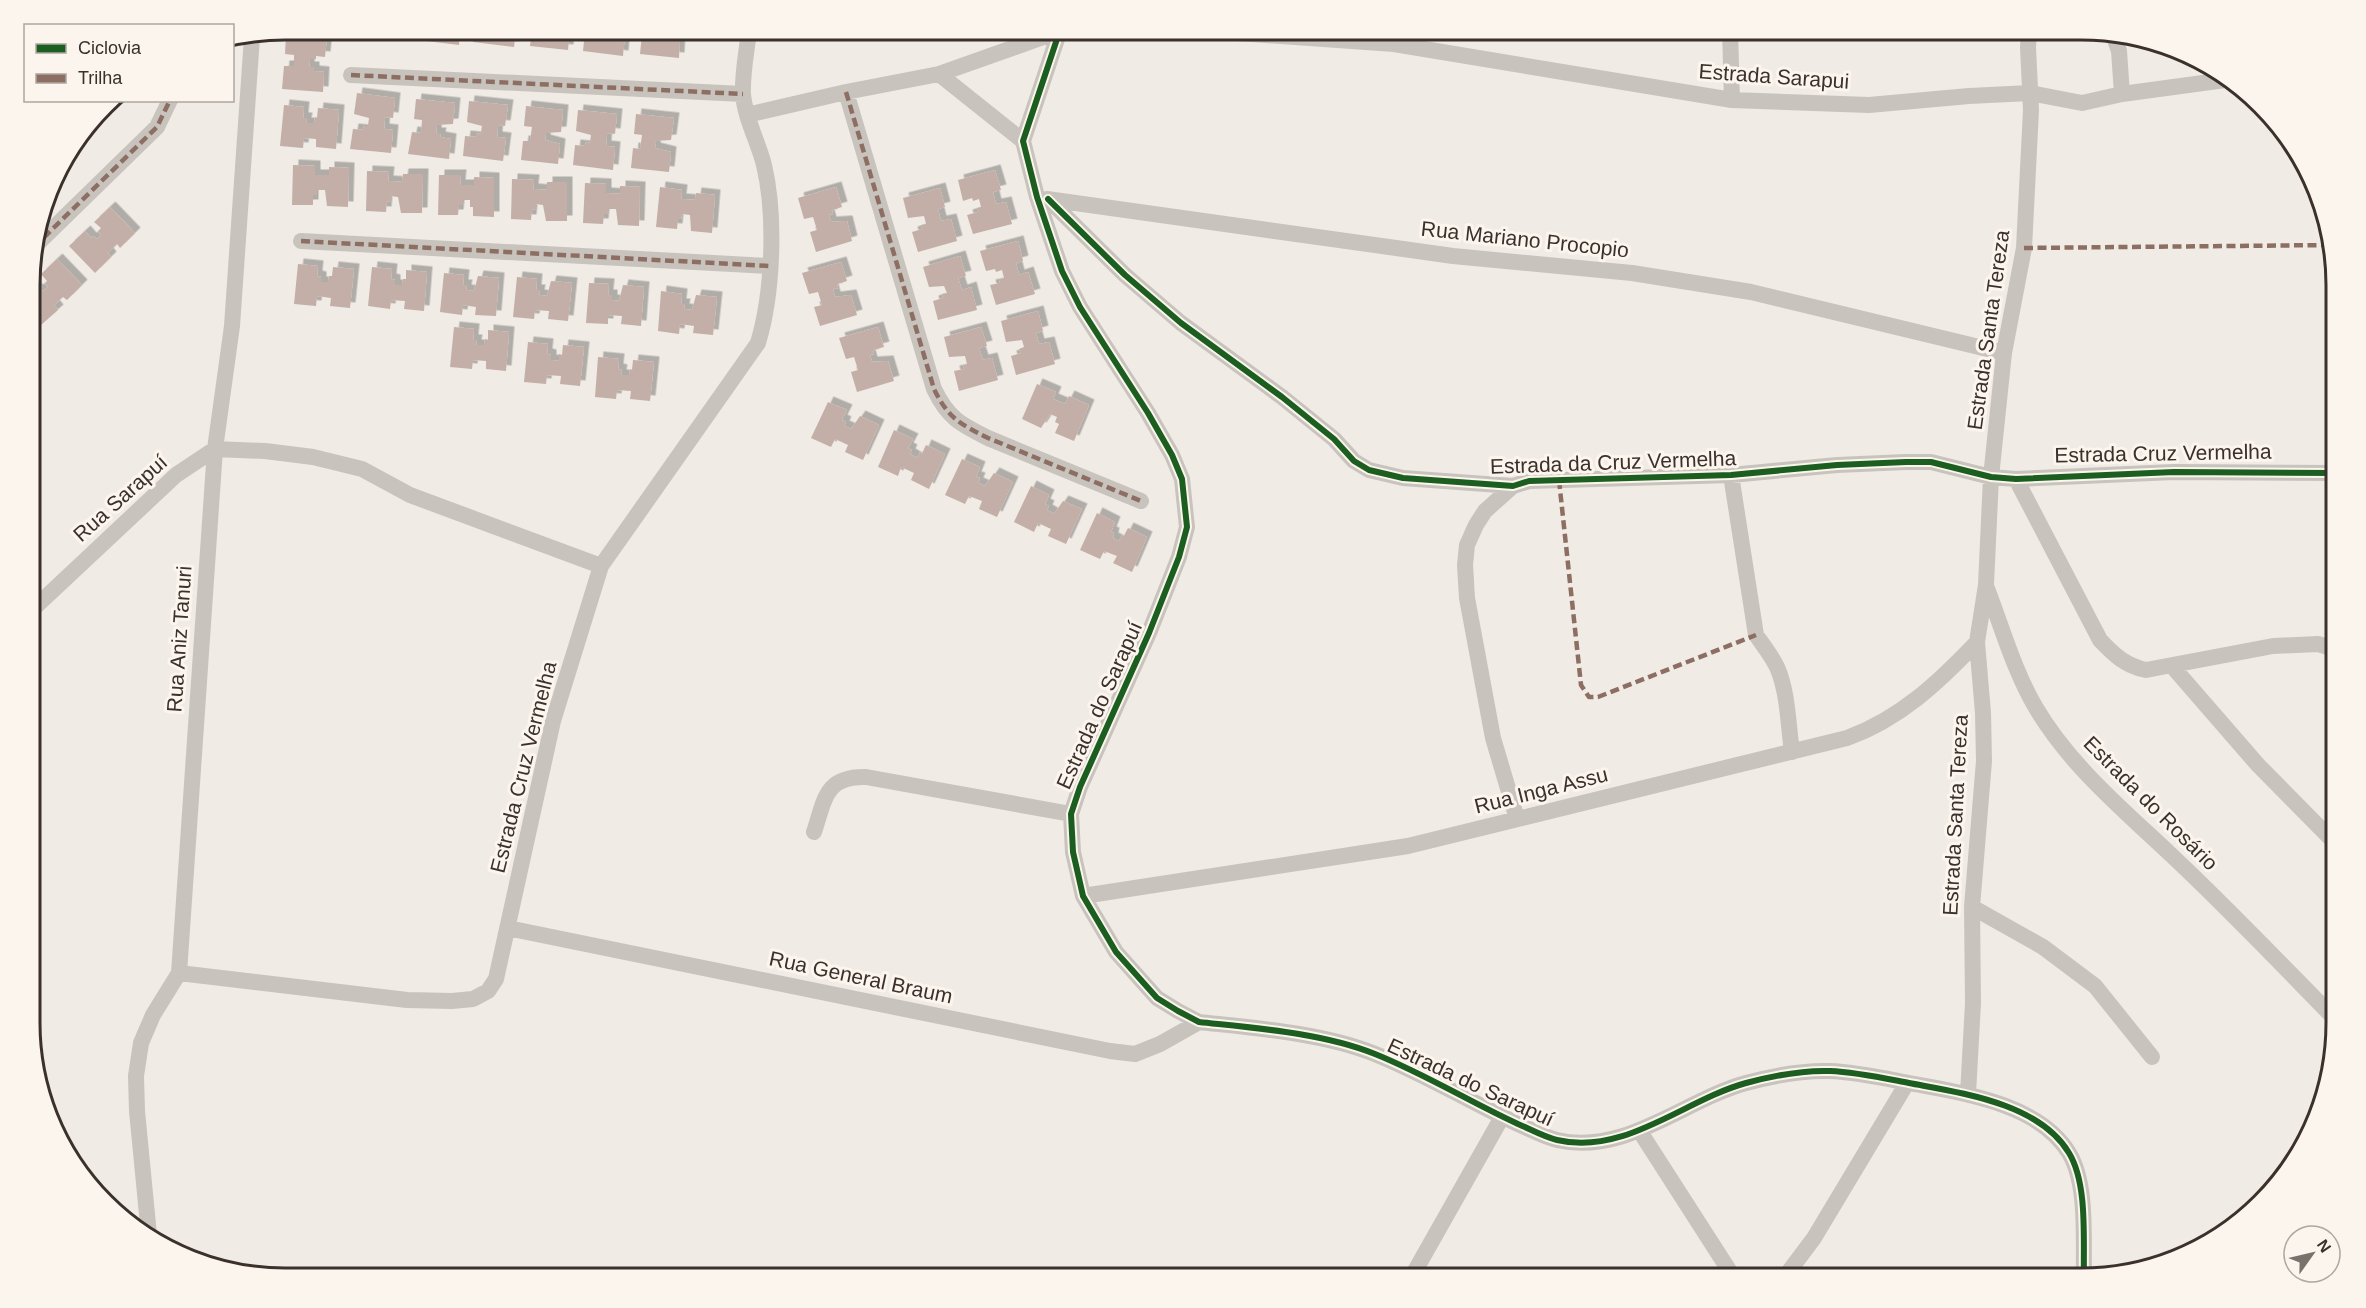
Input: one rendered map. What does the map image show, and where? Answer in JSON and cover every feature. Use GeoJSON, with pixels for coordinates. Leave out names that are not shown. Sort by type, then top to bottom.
{"type":"FeatureCollection","features":[{"type":"Feature","properties":{"kind":"street","name":"Estrada Cruz Vermelha"},"geometry":{"type":"LineString","coordinates":[[179,973],[407,1000],[453,1001],[473,999],[488,991],[496,979],[553,721],[602,566],[758,343],[765,319],[770,266],[770,192],[758,142],[747,116],[743,94],[748,40]]}},
{"type":"Feature","properties":{"kind":"street"},"geometry":{"type":"LineString","coordinates":[[747,116],[846,92],[939,74],[1035,40]]}},
{"type":"Feature","properties":{"kind":"street"},"geometry":{"type":"LineString","coordinates":[[939,74],[1023,141],[1057,40]]}},
{"type":"Feature","properties":{"kind":"street","name":"Estrada Sarapui"},"geometry":{"type":"LineString","coordinates":[[1364,40],[1732,100],[1869,105],[2030,93],[2082,103],[2122,94]]}},
{"type":"Feature","properties":{"kind":"street"},"geometry":{"type":"LineString","coordinates":[[1730,40],[1732,100]]}},
{"type":"Feature","properties":{"kind":"street","name":"Estrada Santa Tereza"},"geometry":{"type":"LineString","coordinates":[[1968,1094],[1973,1003],[1972,907],[1984,761],[1983,712],[1977,642],[1986,585],[1991,477],[2004,352],[2024,248],[2031,110],[2028,40]]}},
{"type":"Feature","properties":{"kind":"street","name":"Rua Aniz Tanuri"},"geometry":{"type":"LineString","coordinates":[[148,1225],[137,1111],[136,1076],[141,1043],[153,1015],[179,973],[215,449],[232,326],[252,43]]}},
{"type":"Feature","properties":{"kind":"street"},"geometry":{"type":"LineString","coordinates":[[2116,44],[2122,94],[2216,82]]}},
{"type":"Feature","properties":{"kind":"street"},"geometry":{"type":"LineString","coordinates":[[351,75],[743,94]]}},
{"type":"Feature","properties":{"kind":"street"},"geometry":{"type":"LineString","coordinates":[[846,92],[934,389],[942,406],[963,426],[988,438],[1141,501]]}},
{"type":"Feature","properties":{"kind":"street"},"geometry":{"type":"LineString","coordinates":[[46,236],[157,127],[169,102]]}},
{"type":"Feature","properties":{"kind":"street","name":"Estrada do Sarapuí"},"geometry":{"type":"LineString","coordinates":[[1023,141],[1042,198],[1062,271],[1080,307],[1148,413],[1172,455],[1182,479],[1187,527],[1175,568],[1149,633],[1080,787],[1071,814],[1073,852],[1083,896],[1116,952],[1142,983],[1157,998],[1199,1022],[1342,1042],[1376,1054],[1556,1140],[1587,1143],[1613,1139],[1639,1130],[1744,1083],[1786,1075],[1828,1071],[1864,1074],[1968,1094],[2019,1112],[2059,1139],[2070,1154],[2081,1186],[2084,1268]]}},
{"type":"Feature","properties":{"kind":"street","name":"Rua Mariano Procopio"},"geometry":{"type":"LineString","coordinates":[[1042,198],[1454,256],[1632,273],[1741,290],[2004,352]]}},
{"type":"Feature","properties":{"kind":"street","name":"Estrada da Cruz Vermelha"},"geometry":{"type":"LineString","coordinates":[[1042,198],[1181,323],[1291,404],[1334,439],[1354,461],[1369,470],[1403,478],[1513,486],[1529,481],[1731,475],[1837,465],[1914,462],[1931,462],[1991,477]]}},
{"type":"Feature","properties":{"kind":"street"},"geometry":{"type":"LineString","coordinates":[[302,241],[770,266]]}},
{"type":"Feature","properties":{"kind":"street"},"geometry":{"type":"LineString","coordinates":[[215,449],[265,451],[313,457],[362,469],[410,495],[602,566]]}},
{"type":"Feature","properties":{"kind":"street","name":"Rua Sarapuí"},"geometry":{"type":"LineString","coordinates":[[40,602],[176,475],[215,449]]}},
{"type":"Feature","properties":{"kind":"street","name":"Estrada Cruz Vermelha"},"geometry":{"type":"LineString","coordinates":[[1991,477],[2016,479],[2174,472],[2325,473]]}},
{"type":"Feature","properties":{"kind":"street"},"geometry":{"type":"LineString","coordinates":[[1731,475],[1756,635],[1778,669],[1783,687],[1792,752]]}},
{"type":"Feature","properties":{"kind":"street"},"geometry":{"type":"LineString","coordinates":[[2016,479],[2100,640],[2114,655],[2132,667],[2146,670],[2273,646],[2318,644],[2325,646]]}},
{"type":"Feature","properties":{"kind":"street"},"geometry":{"type":"LineString","coordinates":[[1513,486],[1485,511],[1476,525],[1467,545],[1465,565],[1467,598],[1493,738],[1517,819]]}},
{"type":"Feature","properties":{"kind":"street","name":"Estrada do Rosário"},"geometry":{"type":"LineString","coordinates":[[1986,585],[2023,684],[2036,709],[2072,760],[2124,812],[2169,852],[2325,1008]]}},
{"type":"Feature","properties":{"kind":"street","name":"Rua Inga Assu"},"geometry":{"type":"LineString","coordinates":[[1083,896],[1408,846],[1847,738],[1870,730],[1903,709],[1940,681],[1977,642]]}},
{"type":"Feature","properties":{"kind":"street"},"geometry":{"type":"LineString","coordinates":[[2172,666],[2258,765],[2325,832]]}},
{"type":"Feature","properties":{"kind":"street"},"geometry":{"type":"LineString","coordinates":[[814,832],[827,791],[836,782],[854,777],[866,777],[1071,814]]}},
{"type":"Feature","properties":{"kind":"street"},"geometry":{"type":"LineString","coordinates":[[1972,907],[2043,947],[2095,986],[2152,1057]]}},
{"type":"Feature","properties":{"kind":"street","name":"Rua General Braum"},"geometry":{"type":"LineString","coordinates":[[508,927],[1110,1052],[1135,1053],[1160,1044],[1199,1022]]}},
{"type":"Feature","properties":{"kind":"street"},"geometry":{"type":"LineString","coordinates":[[1792,1268],[1814,1238],[1906,1083]]}},
{"type":"Feature","properties":{"kind":"street"},"geometry":{"type":"LineString","coordinates":[[1417,1268],[1502,1116]]}},
{"type":"Feature","properties":{"kind":"street"},"geometry":{"type":"LineString","coordinates":[[1639,1130],[1728,1268]]}},
{"type":"Feature","properties":{"kind":"building"},"geometry":{"type":"Polygon","coordinates":[[[286,40],[327,40],[325,57],[316,56],[316,59],[310,59],[309,67],[314,67],[314,71],[324,72],[323,92],[282,89],[284,66],[294,66],[294,55],[285,54],[286,40]]]}},
{"type":"Feature","properties":{"kind":"building"},"geometry":{"type":"Polygon","coordinates":[[[418,40],[459,40],[459,45],[418,40]]]}},
{"type":"Feature","properties":{"kind":"building"},"geometry":{"type":"Polygon","coordinates":[[[473,40],[515,40],[514,47],[473,42],[473,40]]]}},
{"type":"Feature","properties":{"kind":"building"},"geometry":{"type":"Polygon","coordinates":[[[531,40],[569,40],[568,50],[530,46],[531,40]]]}},
{"type":"Feature","properties":{"kind":"building"},"geometry":{"type":"Polygon","coordinates":[[[584,40],[624,40],[623,56],[583,51],[584,40]]]}},
{"type":"Feature","properties":{"kind":"building"},"geometry":{"type":"Polygon","coordinates":[[[641,40],[680,40],[679,58],[640,54],[641,40]]]}},
{"type":"Feature","properties":{"kind":"building"},"geometry":{"type":"Polygon","coordinates":[[[357,93],[395,98],[393,118],[385,117],[384,129],[393,130],[391,153],[350,149],[353,129],[363,130],[364,126],[368,126],[369,118],[354,114],[357,93]]]}},
{"type":"Feature","properties":{"kind":"building"},"geometry":{"type":"Polygon","coordinates":[[[416,99],[455,103],[453,124],[437,125],[436,133],[441,133],[440,137],[451,139],[449,159],[408,154],[412,132],[421,133],[422,120],[414,119],[416,99]]]}},
{"type":"Feature","properties":{"kind":"building"},"geometry":{"type":"Polygon","coordinates":[[[469,101],[508,105],[505,126],[498,125],[497,137],[506,138],[503,161],[463,156],[465,136],[476,137],[476,133],[481,134],[482,126],[467,122],[469,101]]]}},
{"type":"Feature","properties":{"kind":"building"},"geometry":{"type":"Polygon","coordinates":[[[284,105],[304,107],[303,118],[307,118],[306,123],[314,123],[318,108],[339,110],[336,149],[316,147],[316,139],[304,138],[303,148],[280,146],[284,105]]]}},
{"type":"Feature","properties":{"kind":"building"},"geometry":{"type":"Polygon","coordinates":[[[526,106],[563,110],[561,132],[546,133],[545,140],[560,144],[558,164],[521,160],[523,141],[530,141],[532,127],[524,126],[526,106]]]}},
{"type":"Feature","properties":{"kind":"building"},"geometry":{"type":"Polygon","coordinates":[[[578,110],[617,114],[615,134],[607,133],[606,146],[615,147],[613,170],[573,165],[575,145],[585,146],[586,142],[590,143],[591,135],[576,131],[578,110]]]}},
{"type":"Feature","properties":{"kind":"building"},"geometry":{"type":"Polygon","coordinates":[[[636,114],[674,118],[671,140],[656,141],[655,148],[671,152],[669,172],[631,168],[633,148],[640,149],[642,135],[634,134],[636,114]]]}},
{"type":"Feature","properties":{"kind":"building"},"geometry":{"type":"Polygon","coordinates":[[[293,165],[315,166],[315,175],[329,175],[329,167],[349,168],[348,207],[327,206],[325,190],[317,190],[317,195],[313,195],[313,205],[292,205],[293,165]]]}},
{"type":"Feature","properties":{"kind":"building"},"geometry":{"type":"Polygon","coordinates":[[[995,170],[1001,190],[993,192],[996,204],[1006,202],[1012,224],[973,234],[967,215],[978,212],[977,208],[981,207],[979,199],[973,201],[972,198],[963,201],[958,180],[995,170]]]}},
{"type":"Feature","properties":{"kind":"building"},"geometry":{"type":"Polygon","coordinates":[[[367,171],[389,172],[388,181],[402,182],[403,174],[423,174],[422,213],[401,213],[398,197],[391,196],[391,202],[387,201],[386,212],[366,211],[367,171]]]}},
{"type":"Feature","properties":{"kind":"building"},"geometry":{"type":"Polygon","coordinates":[[[439,175],[461,175],[460,185],[474,185],[474,177],[494,178],[494,217],[473,216],[470,200],[463,200],[463,205],[459,205],[458,215],[438,215],[439,175]]]}},
{"type":"Feature","properties":{"kind":"building"},"geometry":{"type":"Polygon","coordinates":[[[512,179],[534,180],[533,189],[547,190],[547,182],[567,182],[567,221],[546,221],[543,205],[536,204],[536,210],[532,209],[531,220],[511,219],[512,179]]]}},
{"type":"Feature","properties":{"kind":"building"},"geometry":{"type":"Polygon","coordinates":[[[585,183],[606,184],[606,193],[620,194],[620,186],[640,187],[639,226],[618,225],[616,209],[608,209],[608,214],[604,214],[603,224],[583,223],[585,183]]]}},
{"type":"Feature","properties":{"kind":"building"},"geometry":{"type":"Polygon","coordinates":[[[660,187],[682,190],[681,199],[695,200],[696,193],[715,195],[712,233],[691,231],[690,215],[682,214],[681,219],[678,219],[677,229],[656,227],[660,187]]]}},
{"type":"Feature","properties":{"kind":"building"},"geometry":{"type":"Polygon","coordinates":[[[836,187],[842,207],[832,210],[833,214],[829,215],[831,222],[847,221],[852,241],[816,252],[810,232],[817,230],[813,217],[804,219],[798,198],[836,187]]]}},
{"type":"Feature","properties":{"kind":"building"},"geometry":{"type":"Polygon","coordinates":[[[940,188],[945,207],[938,209],[941,221],[951,219],[957,241],[918,252],[912,232],[922,229],[921,225],[926,224],[924,216],[908,218],[903,198],[940,188]]]}},
{"type":"Feature","properties":{"kind":"building"},"geometry":{"type":"Polygon","coordinates":[[[110,207],[135,233],[120,248],[117,244],[108,253],[111,257],[95,273],[69,246],[85,231],[91,238],[94,236],[97,239],[101,235],[98,231],[101,228],[94,222],[110,207]]]}},
{"type":"Feature","properties":{"kind":"building"},"geometry":{"type":"Polygon","coordinates":[[[1018,241],[1023,261],[1016,263],[1019,275],[1028,272],[1035,294],[996,305],[990,285],[1000,283],[999,279],[1004,278],[1002,270],[986,271],[980,251],[1018,241]]]}},
{"type":"Feature","properties":{"kind":"building"},"geometry":{"type":"Polygon","coordinates":[[[960,256],[966,276],[958,278],[962,290],[971,287],[977,310],[938,320],[933,301],[943,298],[942,294],[947,293],[944,286],[929,287],[923,267],[960,256]]]}},
{"type":"Feature","properties":{"kind":"building"},"geometry":{"type":"Polygon","coordinates":[[[57,259],[82,285],[67,300],[63,297],[54,305],[58,310],[41,325],[40,288],[43,291],[48,287],[45,283],[47,281],[41,274],[57,259]]]}},
{"type":"Feature","properties":{"kind":"building"},"geometry":{"type":"Polygon","coordinates":[[[841,262],[847,281],[837,284],[838,288],[833,289],[835,297],[851,295],[857,315],[820,326],[814,307],[822,305],[818,292],[809,294],[802,273],[841,262]]]}},
{"type":"Feature","properties":{"kind":"building"},"geometry":{"type":"Polygon","coordinates":[[[298,264],[318,266],[317,276],[321,277],[321,282],[328,282],[329,276],[332,276],[333,267],[354,269],[350,308],[330,306],[331,298],[317,296],[316,306],[294,304],[298,264]]]}},
{"type":"Feature","properties":{"kind":"building"},"geometry":{"type":"Polygon","coordinates":[[[372,267],[392,269],[391,279],[395,280],[395,285],[402,285],[403,279],[406,279],[406,270],[427,272],[424,311],[404,309],[405,301],[391,300],[390,309],[368,306],[372,267]]]}},
{"type":"Feature","properties":{"kind":"building"},"geometry":{"type":"Polygon","coordinates":[[[444,273],[464,275],[463,285],[467,285],[466,290],[474,291],[478,276],[499,278],[496,316],[475,315],[476,307],[463,305],[462,315],[440,312],[444,273]]]}},
{"type":"Feature","properties":{"kind":"building"},"geometry":{"type":"Polygon","coordinates":[[[517,277],[537,279],[536,290],[540,290],[539,295],[547,296],[551,281],[572,283],[568,321],[548,319],[549,311],[535,310],[534,319],[513,317],[517,277]]]}},
{"type":"Feature","properties":{"kind":"building"},"geometry":{"type":"Polygon","coordinates":[[[589,283],[609,284],[608,295],[612,295],[612,300],[619,301],[623,285],[644,287],[641,326],[621,324],[622,316],[608,315],[608,324],[586,323],[589,283]]]}},
{"type":"Feature","properties":{"kind":"building"},"geometry":{"type":"Polygon","coordinates":[[[661,291],[682,294],[681,304],[685,304],[684,309],[692,310],[696,295],[717,297],[713,335],[693,333],[694,326],[680,324],[679,334],[658,331],[661,291]]]}},
{"type":"Feature","properties":{"kind":"building"},"geometry":{"type":"Polygon","coordinates":[[[1038,311],[1043,331],[1036,333],[1039,344],[1049,342],[1055,364],[1016,375],[1011,356],[1021,353],[1019,349],[1024,347],[1022,340],[1006,342],[1001,321],[1038,311]]]}},
{"type":"Feature","properties":{"kind":"building"},"geometry":{"type":"Polygon","coordinates":[[[454,327],[474,329],[473,340],[477,340],[476,345],[484,345],[485,339],[488,340],[488,330],[509,332],[506,371],[486,369],[486,361],[473,360],[472,369],[450,367],[454,327]]]}},
{"type":"Feature","properties":{"kind":"building"},"geometry":{"type":"Polygon","coordinates":[[[878,327],[884,347],[873,350],[874,354],[870,355],[872,362],[888,361],[894,381],[857,392],[851,372],[858,370],[854,357],[846,359],[839,338],[878,327]]]}},
{"type":"Feature","properties":{"kind":"building"},"geometry":{"type":"Polygon","coordinates":[[[981,327],[987,346],[979,348],[983,360],[992,358],[998,380],[959,391],[954,371],[964,369],[963,365],[967,364],[965,356],[949,357],[944,337],[981,327]]]}},
{"type":"Feature","properties":{"kind":"building"},"geometry":{"type":"Polygon","coordinates":[[[528,342],[548,344],[547,354],[551,355],[551,360],[559,361],[563,345],[584,347],[580,386],[560,384],[561,376],[547,375],[546,384],[524,382],[528,342]]]}},
{"type":"Feature","properties":{"kind":"building"},"geometry":{"type":"Polygon","coordinates":[[[598,357],[619,359],[618,369],[622,370],[621,375],[629,375],[633,360],[654,362],[650,401],[630,399],[631,391],[617,390],[616,399],[595,397],[598,357]]]}},
{"type":"Feature","properties":{"kind":"building"},"geometry":{"type":"Polygon","coordinates":[[[1037,384],[1056,392],[1053,399],[1065,404],[1069,396],[1089,405],[1074,441],[1055,433],[1059,424],[1055,422],[1057,417],[1050,414],[1041,428],[1022,419],[1037,384]]]}},
{"type":"Feature","properties":{"kind":"building"},"geometry":{"type":"Polygon","coordinates":[[[828,402],[847,410],[842,420],[846,422],[844,426],[851,429],[860,416],[879,425],[863,460],[845,452],[848,445],[835,439],[831,447],[811,438],[828,402]]]}},
{"type":"Feature","properties":{"kind":"building"},"geometry":{"type":"Polygon","coordinates":[[[894,430],[913,439],[908,448],[912,450],[910,454],[917,458],[920,452],[922,454],[926,445],[945,454],[929,489],[911,480],[914,473],[901,467],[898,476],[878,467],[894,430]]]}},
{"type":"Feature","properties":{"kind":"building"},"geometry":{"type":"Polygon","coordinates":[[[962,459],[980,467],[976,477],[980,478],[978,483],[985,486],[994,473],[1013,482],[997,517],[979,509],[982,501],[969,496],[965,504],[945,495],[962,459]]]}},
{"type":"Feature","properties":{"kind":"building"},"geometry":{"type":"Polygon","coordinates":[[[1031,486],[1049,495],[1045,504],[1049,506],[1047,510],[1054,514],[1063,501],[1082,509],[1066,544],[1048,536],[1051,529],[1038,523],[1034,532],[1014,522],[1031,486]]]}},
{"type":"Feature","properties":{"kind":"building"},"geometry":{"type":"Polygon","coordinates":[[[1097,513],[1115,522],[1111,532],[1114,533],[1113,538],[1119,541],[1128,528],[1147,537],[1132,572],[1113,563],[1117,556],[1104,551],[1100,559],[1080,550],[1097,513]]]}},
{"type":"Feature","properties":{"kind":"marked path"},"geometry":{"type":"LineString","coordinates":[[351,75],[743,94]]}},
{"type":"Feature","properties":{"kind":"marked path"},"geometry":{"type":"LineString","coordinates":[[846,92],[934,389],[944,407],[962,424],[988,438],[1141,501]]}},
{"type":"Feature","properties":{"kind":"marked path"},"geometry":{"type":"LineString","coordinates":[[46,236],[157,127],[169,102]]}},
{"type":"Feature","properties":{"kind":"marked path"},"geometry":{"type":"LineString","coordinates":[[301,241],[770,266]]}},
{"type":"Feature","properties":{"kind":"marked path"},"geometry":{"type":"LineString","coordinates":[[2024,248],[2322,245]]}},
{"type":"Feature","properties":{"kind":"marked path"},"geometry":{"type":"LineString","coordinates":[[1559,480],[1581,685],[1589,697],[1598,697],[1756,635]]}},
{"type":"Feature","properties":{"kind":"cycle path"},"geometry":{"type":"LineString","coordinates":[[1057,40],[1023,141],[1037,197],[1062,271],[1080,307],[1172,455],[1182,479],[1187,527],[1179,557],[1149,633],[1080,787],[1071,814],[1073,852],[1083,896],[1116,952],[1157,998],[1199,1022],[1289,1032],[1355,1047],[1394,1062],[1500,1115],[1557,1140],[1582,1143],[1606,1140],[1654,1124],[1700,1101],[1746,1083],[1809,1071],[1870,1076],[1952,1091],[1997,1103],[2039,1122],[2056,1136],[2069,1153],[2075,1166],[2082,1196],[2084,1268]]}},
{"type":"Feature","properties":{"kind":"cycle path"},"geometry":{"type":"LineString","coordinates":[[1048,199],[1125,275],[1181,323],[1282,397],[1334,439],[1354,461],[1369,470],[1403,478],[1513,486],[1529,481],[1731,475],[1837,465],[1906,462],[1931,462],[1991,477],[2016,479],[2174,472],[2325,473]]}}]}
